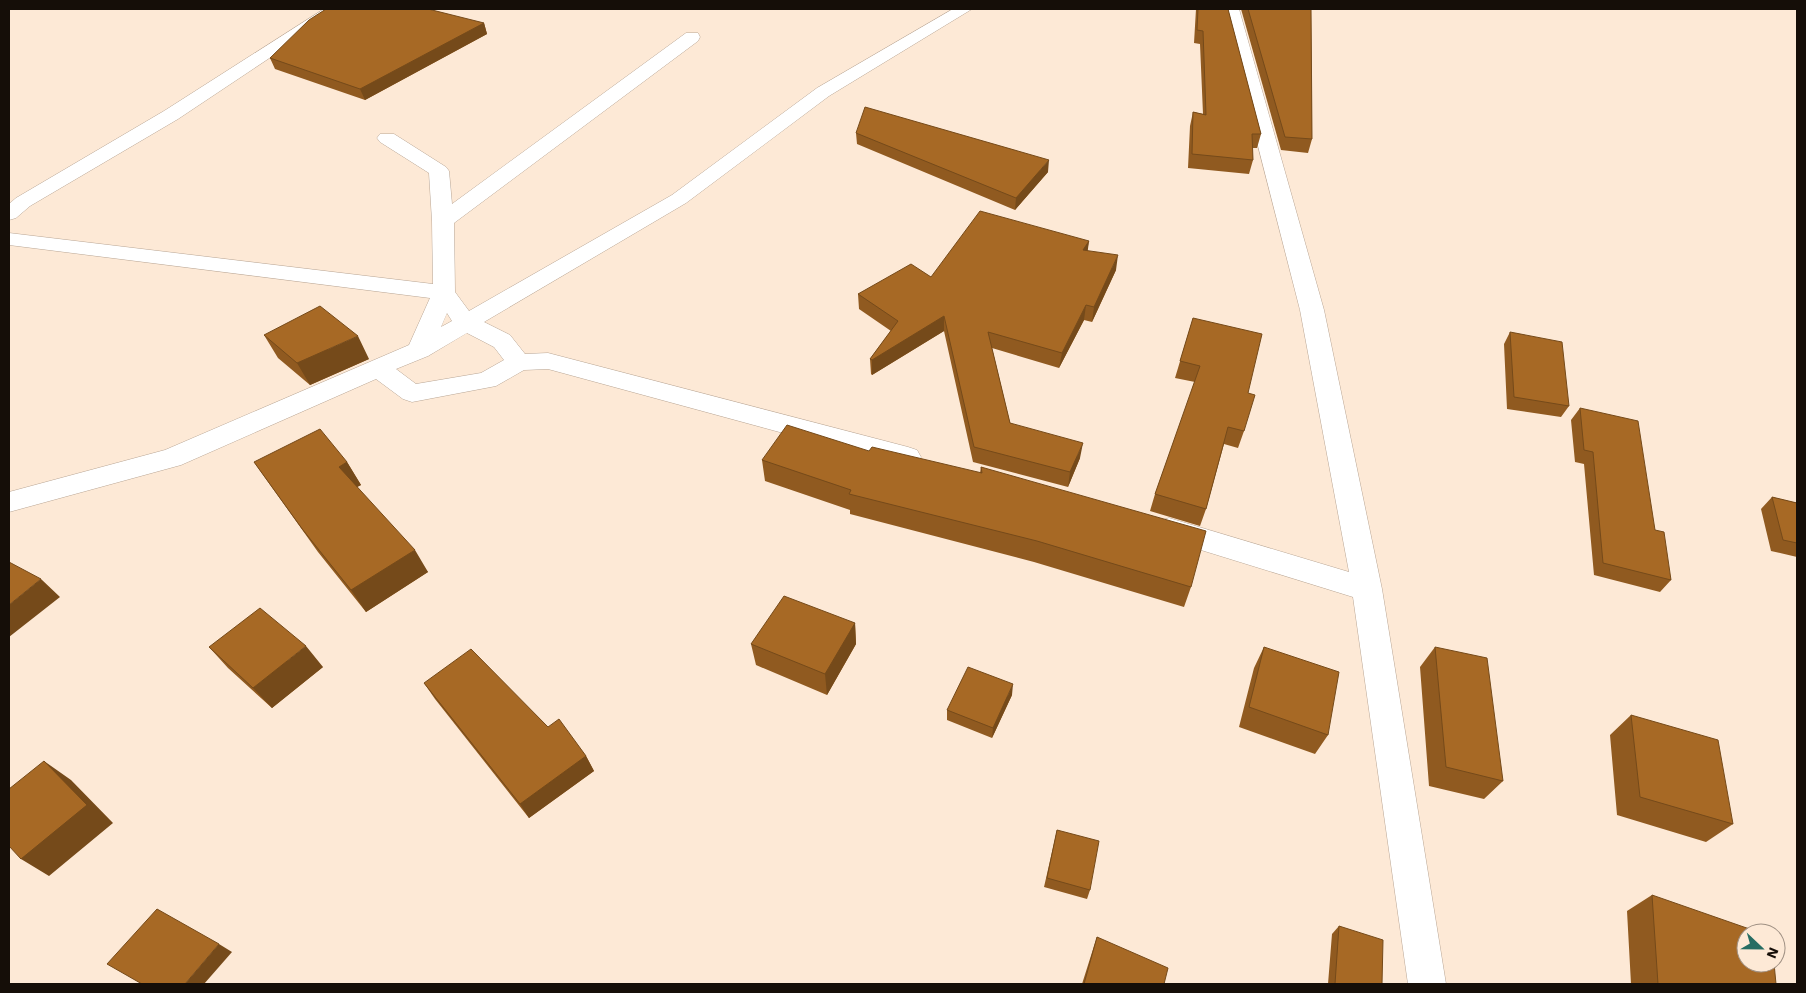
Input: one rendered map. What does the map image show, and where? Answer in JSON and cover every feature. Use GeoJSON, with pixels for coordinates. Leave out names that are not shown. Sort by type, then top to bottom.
{"type":"FeatureCollection","features":[{"type":"Feature","properties":{"kind":"street"},"geometry":{"type":"LineString","coordinates":[[9,214],[23,202],[171,115],[336,9]]}},
{"type":"Feature","properties":{"kind":"street"},"geometry":{"type":"LineString","coordinates":[[9,502],[172,458],[379,369],[418,350],[679,199],[823,92],[964,9]]}},
{"type":"Feature","properties":{"kind":"street"},"geometry":{"type":"LineString","coordinates":[[1230,9],[1312,310],[1367,589],[1427,984]]}},
{"type":"Feature","properties":{"kind":"street"},"geometry":{"type":"LineString","coordinates":[[443,221],[692,37]]}},
{"type":"Feature","properties":{"kind":"street"},"geometry":{"type":"LineString","coordinates":[[387,138],[438,171],[443,221],[444,294],[418,350]]}},
{"type":"Feature","properties":{"kind":"street"},"geometry":{"type":"LineString","coordinates":[[9,239],[444,294],[465,322],[502,341],[519,362]]}},
{"type":"Feature","properties":{"kind":"street"},"geometry":{"type":"LineString","coordinates":[[379,369],[412,393],[488,380],[519,362],[548,361],[931,463]]}},
{"type":"Feature","properties":{"kind":"street"},"geometry":{"type":"LineString","coordinates":[[1150,524],[1367,589]]}},
{"type":"Feature","properties":{"kind":"building"},"geometry":{"type":"Polygon","coordinates":[[[326,9],[428,9],[484,23],[360,89],[270,58],[309,20],[326,9]]]}},
{"type":"Feature","properties":{"kind":"building"},"geometry":{"type":"Polygon","coordinates":[[[1198,9],[1228,9],[1261,134],[1252,134],[1253,160],[1192,154],[1193,112],[1206,115],[1203,31],[1197,30],[1198,9]]]}},
{"type":"Feature","properties":{"kind":"building"},"geometry":{"type":"Polygon","coordinates":[[[1248,9],[1311,9],[1312,139],[1285,137],[1248,9]]]}},
{"type":"Feature","properties":{"kind":"building"},"geometry":{"type":"Polygon","coordinates":[[[865,107],[1049,160],[1016,198],[856,133],[865,107]]]}},
{"type":"Feature","properties":{"kind":"building"},"geometry":{"type":"Polygon","coordinates":[[[980,211],[1089,241],[1083,250],[1118,255],[1094,307],[1086,305],[1062,353],[988,332],[1010,423],[1083,443],[1070,472],[974,447],[944,316],[872,360],[870,359],[898,321],[858,294],[911,264],[931,277],[980,211]]]}},
{"type":"Feature","properties":{"kind":"building"},"geometry":{"type":"Polygon","coordinates":[[[320,306],[358,336],[297,363],[264,335],[320,306]]]}},
{"type":"Feature","properties":{"kind":"building"},"geometry":{"type":"Polygon","coordinates":[[[1193,318],[1262,334],[1248,393],[1255,395],[1244,431],[1228,427],[1206,509],[1155,494],[1200,366],[1180,361],[1193,318]]]}},
{"type":"Feature","properties":{"kind":"building"},"geometry":{"type":"Polygon","coordinates":[[[1510,332],[1562,342],[1569,406],[1514,397],[1510,332]]]}},
{"type":"Feature","properties":{"kind":"building"},"geometry":{"type":"Polygon","coordinates":[[[1580,408],[1638,421],[1655,530],[1664,532],[1671,580],[1603,563],[1593,452],[1584,450],[1580,408]]]}},
{"type":"Feature","properties":{"kind":"building"},"geometry":{"type":"Polygon","coordinates":[[[787,425],[869,451],[872,447],[982,473],[981,467],[1206,531],[1191,587],[1037,541],[849,494],[851,490],[762,460],[787,425]]]}},
{"type":"Feature","properties":{"kind":"building"},"geometry":{"type":"Polygon","coordinates":[[[320,429],[347,462],[339,467],[415,550],[351,590],[303,530],[254,462],[320,429]]]}},
{"type":"Feature","properties":{"kind":"building"},"geometry":{"type":"Polygon","coordinates":[[[1772,497],[1797,503],[1797,543],[1783,540],[1772,497]]]}},
{"type":"Feature","properties":{"kind":"building"},"geometry":{"type":"Polygon","coordinates":[[[9,562],[41,579],[9,605],[9,562]]]}},
{"type":"Feature","properties":{"kind":"building"},"geometry":{"type":"Polygon","coordinates":[[[784,596],[855,623],[825,674],[751,644],[784,596]]]}},
{"type":"Feature","properties":{"kind":"building"},"geometry":{"type":"Polygon","coordinates":[[[260,608],[306,646],[253,688],[209,647],[260,608]]]}},
{"type":"Feature","properties":{"kind":"building"},"geometry":{"type":"Polygon","coordinates":[[[1264,647],[1339,672],[1328,735],[1249,707],[1264,647]]]}},
{"type":"Feature","properties":{"kind":"building"},"geometry":{"type":"Polygon","coordinates":[[[1435,647],[1487,658],[1503,781],[1446,767],[1435,647]]]}},
{"type":"Feature","properties":{"kind":"building"},"geometry":{"type":"Polygon","coordinates":[[[471,649],[548,727],[559,719],[586,756],[520,804],[424,683],[471,649]]]}},
{"type":"Feature","properties":{"kind":"building"},"geometry":{"type":"Polygon","coordinates":[[[968,667],[1013,684],[993,728],[947,710],[968,667]]]}},
{"type":"Feature","properties":{"kind":"building"},"geometry":{"type":"Polygon","coordinates":[[[1631,715],[1718,740],[1733,824],[1640,797],[1631,715]]]}},
{"type":"Feature","properties":{"kind":"building"},"geometry":{"type":"Polygon","coordinates":[[[44,761],[87,805],[21,859],[9,846],[9,789],[44,761]]]}},
{"type":"Feature","properties":{"kind":"building"},"geometry":{"type":"Polygon","coordinates":[[[1057,830],[1099,841],[1090,890],[1047,878],[1057,830]]]}},
{"type":"Feature","properties":{"kind":"building"},"geometry":{"type":"Polygon","coordinates":[[[1652,895],[1736,924],[1736,973],[1775,973],[1776,984],[1658,984],[1652,895]]]}},
{"type":"Feature","properties":{"kind":"building"},"geometry":{"type":"Polygon","coordinates":[[[157,909],[219,944],[185,984],[142,984],[107,964],[157,909]]]}},
{"type":"Feature","properties":{"kind":"building"},"geometry":{"type":"Polygon","coordinates":[[[1339,926],[1383,940],[1382,984],[1335,984],[1339,926]]]}},
{"type":"Feature","properties":{"kind":"building"},"geometry":{"type":"Polygon","coordinates":[[[1097,937],[1168,968],[1164,984],[1084,984],[1097,937]]]}}]}
